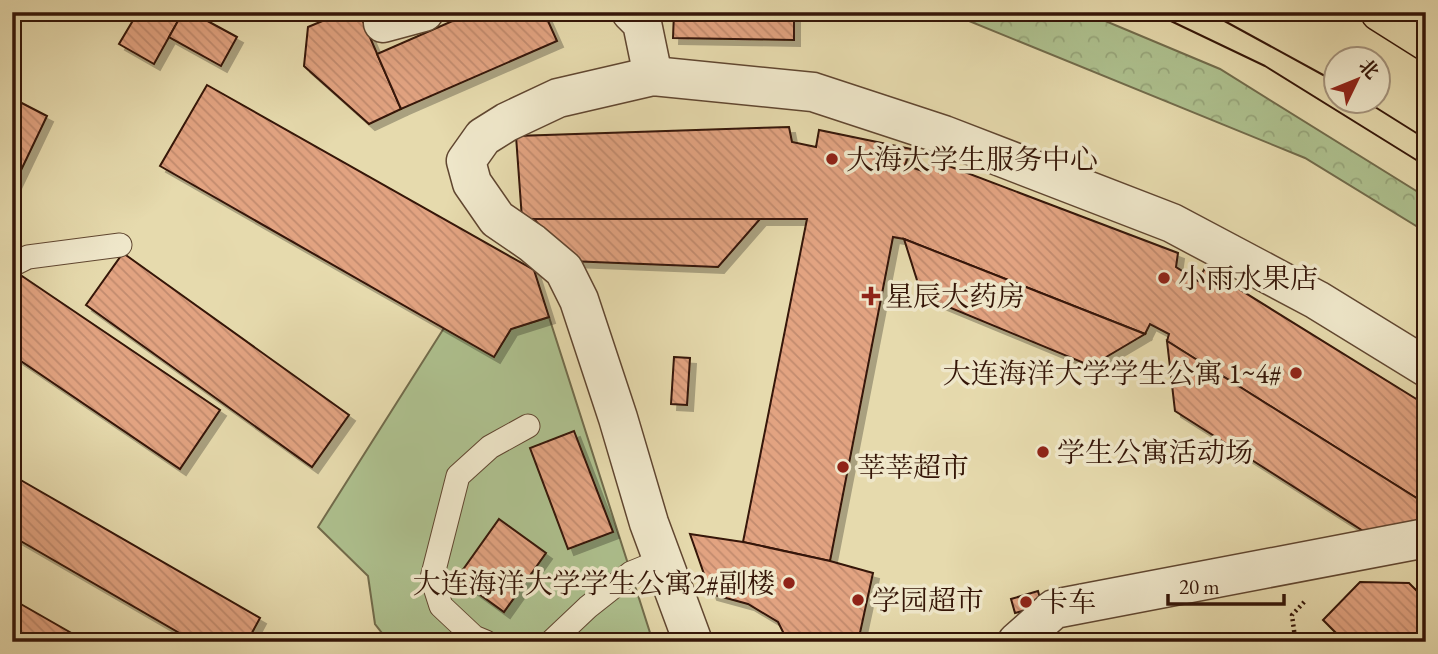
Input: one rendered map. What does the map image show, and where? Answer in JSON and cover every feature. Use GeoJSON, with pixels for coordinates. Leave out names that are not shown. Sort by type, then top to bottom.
{"type":"FeatureCollection","features":[{"type":"Feature","properties":{"kind":"highway"},"geometry":{"type":"LineString","coordinates":[[1380,12],[1426,41]]}},
{"type":"Feature","properties":{"kind":"street"},"geometry":{"type":"LineString","coordinates":[[383,23],[424,12]]}},
{"type":"Feature","properties":{"kind":"street"},"geometry":{"type":"LineString","coordinates":[[631,12],[642,23],[653,76]]}},
{"type":"Feature","properties":{"kind":"street"},"geometry":{"type":"LineString","coordinates":[[693,642],[663,560],[579,300],[564,270],[532,243],[497,219],[472,183],[466,160],[483,136],[558,98],[653,76],[813,92],[944,135],[1172,223],[1317,300],[1426,367]]}},
{"type":"Feature","properties":{"kind":"street"},"geometry":{"type":"LineString","coordinates":[[1017,642],[1054,609],[1426,538]]}},
{"type":"Feature","properties":{"kind":"lane"},"geometry":{"type":"LineString","coordinates":[[12,265],[28,257],[120,245]]}},
{"type":"Feature","properties":{"kind":"lane"},"geometry":{"type":"LineString","coordinates":[[486,642],[474,637],[440,606],[432,578],[458,476],[489,447],[528,426]]}},
{"type":"Feature","properties":{"kind":"lane"},"geometry":{"type":"LineString","coordinates":[[551,642],[588,607],[631,573],[663,560]]}},
{"type":"Feature","properties":{"kind":"green space"},"geometry":{"type":"Polygon","coordinates":[[[947,12],[1084,12],[1220,69],[1426,197],[1426,232],[1305,158],[947,12]]]}},
{"type":"Feature","properties":{"kind":"green space"},"geometry":{"type":"Polygon","coordinates":[[[549,317],[653,642],[389,642],[375,624],[368,576],[318,527],[444,328],[494,356],[511,329],[549,317]]]}},
{"type":"Feature","properties":{"kind":"building"},"geometry":{"type":"Polygon","coordinates":[[[138,12],[183,12],[154,64],[119,44],[138,12]]]}},
{"type":"Feature","properties":{"kind":"building"},"geometry":{"type":"Polygon","coordinates":[[[183,12],[191,12],[237,37],[221,66],[169,37],[183,12]]]}},
{"type":"Feature","properties":{"kind":"building"},"geometry":{"type":"Polygon","coordinates":[[[344,12],[359,12],[401,109],[369,124],[304,66],[308,27],[344,12]]]}},
{"type":"Feature","properties":{"kind":"building"},"geometry":{"type":"Polygon","coordinates":[[[473,12],[544,12],[557,41],[401,109],[377,54],[473,12]]]}},
{"type":"Feature","properties":{"kind":"building"},"geometry":{"type":"Polygon","coordinates":[[[674,12],[794,12],[794,40],[673,38],[674,12]]]}},
{"type":"Feature","properties":{"kind":"building"},"geometry":{"type":"Polygon","coordinates":[[[207,85],[534,270],[549,317],[511,329],[494,357],[160,166],[207,85]]]}},
{"type":"Feature","properties":{"kind":"building"},"geometry":{"type":"Polygon","coordinates":[[[12,98],[47,116],[12,189],[12,98]]]}},
{"type":"Feature","properties":{"kind":"building","name":"大连海洋大学学生公寓 1~4#"},"geometry":{"type":"Polygon","coordinates":[[[789,127],[792,142],[816,147],[819,130],[911,149],[905,165],[925,172],[933,160],[1178,253],[1176,267],[1198,281],[1205,268],[1426,405],[1426,504],[1167,341],[1169,334],[1150,324],[1145,334],[893,237],[830,561],[743,542],[807,219],[522,219],[516,136],[789,127]]]}},
{"type":"Feature","properties":{"kind":"building"},"geometry":{"type":"Polygon","coordinates":[[[534,219],[760,219],[718,267],[569,261],[534,219]]]}},
{"type":"Feature","properties":{"kind":"building"},"geometry":{"type":"Polygon","coordinates":[[[904,239],[1145,334],[1091,366],[922,296],[904,239]]]}},
{"type":"Feature","properties":{"kind":"building"},"geometry":{"type":"Polygon","coordinates":[[[123,253],[349,415],[312,467],[86,305],[123,253]]]}},
{"type":"Feature","properties":{"kind":"building"},"geometry":{"type":"Polygon","coordinates":[[[22,276],[220,410],[180,469],[12,355],[12,291],[22,276]]]}},
{"type":"Feature","properties":{"kind":"building"},"geometry":{"type":"Polygon","coordinates":[[[1167,341],[1426,504],[1426,522],[1371,536],[1175,411],[1167,341]]]}},
{"type":"Feature","properties":{"kind":"building"},"geometry":{"type":"Polygon","coordinates":[[[674,357],[690,358],[687,405],[671,404],[674,357]]]}},
{"type":"Feature","properties":{"kind":"building"},"geometry":{"type":"Polygon","coordinates":[[[574,431],[613,532],[568,549],[530,448],[574,431]]]}},
{"type":"Feature","properties":{"kind":"building"},"geometry":{"type":"Polygon","coordinates":[[[12,475],[260,618],[247,642],[195,642],[12,536],[12,475]]]}},
{"type":"Feature","properties":{"kind":"building"},"geometry":{"type":"Polygon","coordinates":[[[499,519],[546,553],[504,612],[457,578],[499,519]]]}},
{"type":"Feature","properties":{"kind":"building","name":"大连海洋大学学生公寓2#副楼"},"geometry":{"type":"Polygon","coordinates":[[[690,534],[743,542],[873,573],[858,642],[788,642],[778,622],[748,604],[711,594],[690,534]]]}},
{"type":"Feature","properties":{"kind":"building"},"geometry":{"type":"Polygon","coordinates":[[[1360,582],[1409,583],[1426,600],[1426,642],[1345,642],[1323,620],[1360,582]]]}},
{"type":"Feature","properties":{"kind":"building","name":"卡车"},"geometry":{"type":"Polygon","coordinates":[[[1038,591],[1042,606],[1015,613],[1011,599],[1038,591]]]}},
{"type":"Feature","properties":{"kind":"building"},"geometry":{"type":"Polygon","coordinates":[[[12,599],[87,642],[12,642],[12,599]]]}},
{"type":"Feature","properties":{"kind":"tram line"},"geometry":{"type":"LineString","coordinates":[[1152,12],[1265,66],[1426,166]]}},
{"type":"Feature","properties":{"kind":"tram line"},"geometry":{"type":"LineString","coordinates":[[1208,12],[1322,74]]}},
{"type":"Feature","properties":{"kind":"tram line"},"geometry":{"type":"LineString","coordinates":[[1389,116],[1426,139]]}},
{"type":"Feature","properties":{"kind":"place","name":"大海大学生服务中心"},"geometry":{"type":"Point","coordinates":[832,159]}},
{"type":"Feature","properties":{"kind":"place","name":"小雨水果店"},"geometry":{"type":"Point","coordinates":[1164,278]}},
{"type":"Feature","properties":{"kind":"place","name":"星辰大药房"},"geometry":{"type":"Point","coordinates":[871,296]}},
{"type":"Feature","properties":{"kind":"place","name":"大连海洋大学学生公寓 1~4#"},"geometry":{"type":"Point","coordinates":[1296,373]}},
{"type":"Feature","properties":{"kind":"place","name":"学生公寓活动场"},"geometry":{"type":"Point","coordinates":[1043,452]}},
{"type":"Feature","properties":{"kind":"place","name":"莘莘超市"},"geometry":{"type":"Point","coordinates":[843,467]}},
{"type":"Feature","properties":{"kind":"place","name":"大连海洋大学学生公寓2#副楼"},"geometry":{"type":"Point","coordinates":[789,583]}},
{"type":"Feature","properties":{"kind":"place","name":"学园超市"},"geometry":{"type":"Point","coordinates":[858,600]}},
{"type":"Feature","properties":{"kind":"place","name":"卡车"},"geometry":{"type":"Point","coordinates":[1026,602]}}]}
